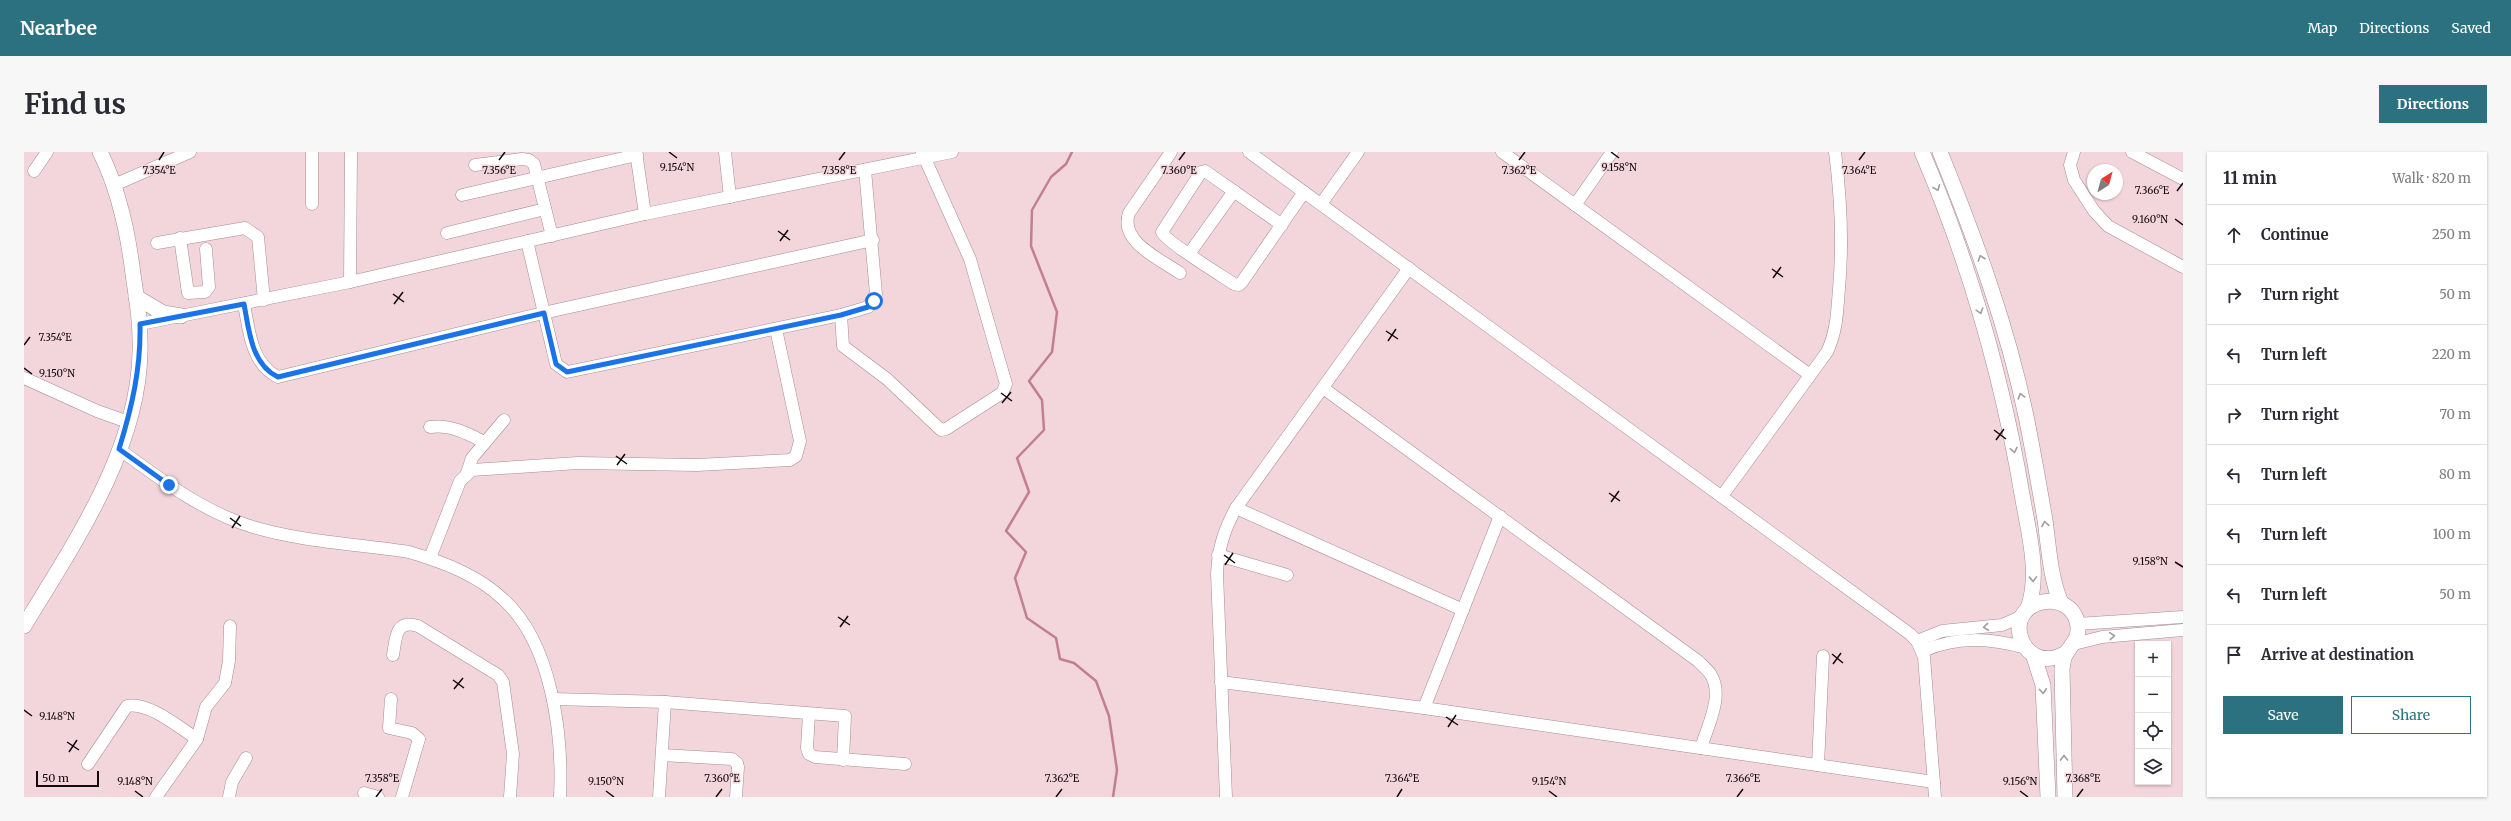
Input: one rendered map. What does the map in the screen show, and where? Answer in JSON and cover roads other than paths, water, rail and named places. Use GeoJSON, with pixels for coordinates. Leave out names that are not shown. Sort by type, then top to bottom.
{"type":"FeatureCollection","features":[{"type":"Feature","properties":{"kind":"main road"},"geometry":{"type":"LineString","coordinates":[[24,626],[85,523],[106,482],[128,422],[137,385],[140,354],[140,324],[127,236],[114,185],[100,152]]}},
{"type":"Feature","properties":{"kind":"main road"},"geometry":{"type":"LineString","coordinates":[[1922,152],[1969,274],[1989,340],[2006,409],[2032,562],[2033,590],[2019,632],[2029,651],[2043,685],[2048,797]]}},
{"type":"Feature","properties":{"kind":"main road"},"geometry":{"type":"LineString","coordinates":[[1940,152],[1969,221],[2000,321],[2025,415],[2042,502],[2054,584],[2061,603]]}},
{"type":"Feature","properties":{"kind":"main road"},"geometry":{"type":"LineString","coordinates":[[136,297],[163,313],[181,316]]}},
{"type":"Feature","properties":{"kind":"main road"},"geometry":{"type":"LineString","coordinates":[[2026,612],[2044,600],[2061,603],[2071,610],[2077,624],[2078,633],[2070,649],[2061,680],[2065,797]]}},
{"type":"Feature","properties":{"kind":"main road"},"geometry":{"type":"LineString","coordinates":[[2029,651],[2046,659],[2070,649]]}},
{"type":"Feature","properties":{"kind":"street"},"geometry":{"type":"LineString","coordinates":[[34,171],[47,152]]}},
{"type":"Feature","properties":{"kind":"street"},"geometry":{"type":"LineString","coordinates":[[114,185],[190,152]]}},
{"type":"Feature","properties":{"kind":"street"},"geometry":{"type":"LineString","coordinates":[[312,152],[312,204]]}},
{"type":"Feature","properties":{"kind":"street"},"geometry":{"type":"LineString","coordinates":[[350,282],[351,152]]}},
{"type":"Feature","properties":{"kind":"street"},"geometry":{"type":"LineString","coordinates":[[725,152],[730,197]]}},
{"type":"Feature","properties":{"kind":"street"},"geometry":{"type":"LineString","coordinates":[[140,324],[350,282],[645,214],[865,170],[924,155],[952,152]]}},
{"type":"Feature","properties":{"kind":"street"},"geometry":{"type":"LineString","coordinates":[[1171,152],[1129,213],[1127,224],[1130,236],[1134,240],[1180,273]]}},
{"type":"Feature","properties":{"kind":"street"},"geometry":{"type":"LineString","coordinates":[[1249,152],[1903,627],[1920,646],[1935,797]]}},
{"type":"Feature","properties":{"kind":"street"},"geometry":{"type":"LineString","coordinates":[[1321,204],[1358,152]]}},
{"type":"Feature","properties":{"kind":"street"},"geometry":{"type":"LineString","coordinates":[[1502,152],[1810,375]]}},
{"type":"Feature","properties":{"kind":"street"},"geometry":{"type":"LineString","coordinates":[[1575,205],[1612,152]]}},
{"type":"Feature","properties":{"kind":"street"},"geometry":{"type":"LineString","coordinates":[[1722,496],[1827,352],[1838,320],[1842,248],[1835,152]]}},
{"type":"Feature","properties":{"kind":"street"},"geometry":{"type":"LineString","coordinates":[[2074,152],[2070,165],[2074,180],[2094,211],[2108,226],[2183,267]]}},
{"type":"Feature","properties":{"kind":"street"},"geometry":{"type":"LineString","coordinates":[[2132,152],[2183,179]]}},
{"type":"Feature","properties":{"kind":"street"},"geometry":{"type":"LineString","coordinates":[[462,195],[636,153],[645,214]]}},
{"type":"Feature","properties":{"kind":"street"},"geometry":{"type":"LineString","coordinates":[[841,315],[843,346],[849,352],[887,379],[941,430],[946,429],[1004,389],[1006,384],[980,286],[970,259],[924,155]]}},
{"type":"Feature","properties":{"kind":"street"},"geometry":{"type":"LineString","coordinates":[[475,165],[529,160],[534,164],[552,236]]}},
{"type":"Feature","properties":{"kind":"street"},"geometry":{"type":"LineString","coordinates":[[528,241],[556,364],[567,372],[776,329],[841,315],[868,307],[874,301],[876,294],[873,240],[865,170]]}},
{"type":"Feature","properties":{"kind":"street"},"geometry":{"type":"LineString","coordinates":[[1282,225],[1208,172],[1201,172],[1162,232],[1165,237],[1189,254],[1234,284],[1239,284],[1282,225],[1304,192]]}},
{"type":"Feature","properties":{"kind":"street"},"geometry":{"type":"LineString","coordinates":[[1189,254],[1234,191]]}},
{"type":"Feature","properties":{"kind":"street"},"geometry":{"type":"LineString","coordinates":[[448,233],[545,209]]}},
{"type":"Feature","properties":{"kind":"street"},"geometry":{"type":"LineString","coordinates":[[157,243],[244,228],[252,231],[258,237],[264,300]]}},
{"type":"Feature","properties":{"kind":"street"},"geometry":{"type":"LineString","coordinates":[[180,238],[188,293],[205,292],[209,287],[206,249]]}},
{"type":"Feature","properties":{"kind":"street"},"geometry":{"type":"LineString","coordinates":[[244,304],[252,343],[259,360],[270,373],[278,377],[544,313],[873,240]]}},
{"type":"Feature","properties":{"kind":"street"},"geometry":{"type":"LineString","coordinates":[[1226,797],[1218,555],[1223,533],[1236,508],[1409,268]]}},
{"type":"Feature","properties":{"kind":"street"},"geometry":{"type":"LineString","coordinates":[[430,558],[460,481],[472,470],[578,463],[697,465],[790,460],[796,456],[800,441],[776,329]]}},
{"type":"Feature","properties":{"kind":"street"},"geometry":{"type":"LineString","coordinates":[[24,378],[96,411],[128,422]]}},
{"type":"Feature","properties":{"kind":"street"},"geometry":{"type":"LineString","coordinates":[[1323,388],[1684,649],[1698,661],[1711,676],[1715,690],[1715,702],[1701,748]]}},
{"type":"Feature","properties":{"kind":"street"},"geometry":{"type":"LineString","coordinates":[[467,473],[472,458],[504,420]]}},
{"type":"Feature","properties":{"kind":"street"},"geometry":{"type":"LineString","coordinates":[[430,427],[440,426],[457,430],[484,442]]}},
{"type":"Feature","properties":{"kind":"street"},"geometry":{"type":"LineString","coordinates":[[119,449],[169,485],[242,523],[274,532],[409,552],[430,558],[465,573],[487,586],[504,600],[520,617],[530,633],[539,655],[553,700],[559,757],[560,797]]}},
{"type":"Feature","properties":{"kind":"street"},"geometry":{"type":"LineString","coordinates":[[1236,508],[1463,610]]}},
{"type":"Feature","properties":{"kind":"street"},"geometry":{"type":"LineString","coordinates":[[1424,708],[1500,516]]}},
{"type":"Feature","properties":{"kind":"street"},"geometry":{"type":"LineString","coordinates":[[1218,555],[1287,575]]}},
{"type":"Feature","properties":{"kind":"street"},"geometry":{"type":"LineString","coordinates":[[1920,646],[1942,631],[2002,625],[2026,612]]}},
{"type":"Feature","properties":{"kind":"street"},"geometry":{"type":"LineString","coordinates":[[2077,624],[2183,617]]}},
{"type":"Feature","properties":{"kind":"street"},"geometry":{"type":"LineString","coordinates":[[393,654],[397,631],[402,625],[409,623],[418,626],[498,675],[503,682],[513,754],[510,797]]}},
{"type":"Feature","properties":{"kind":"street"},"geometry":{"type":"LineString","coordinates":[[156,797],[197,739],[206,707],[225,683],[229,661],[230,626]]}},
{"type":"Feature","properties":{"kind":"street"},"geometry":{"type":"LineString","coordinates":[[2070,649],[2102,637],[2183,630]]}},
{"type":"Feature","properties":{"kind":"street"},"geometry":{"type":"LineString","coordinates":[[1920,646],[1972,639],[1996,640],[2029,651]]}},
{"type":"Feature","properties":{"kind":"street"},"geometry":{"type":"LineString","coordinates":[[1818,765],[1823,656]]}},
{"type":"Feature","properties":{"kind":"street"},"geometry":{"type":"LineString","coordinates":[[1221,682],[1424,708],[1934,782]]}},
{"type":"Feature","properties":{"kind":"street"},"geometry":{"type":"LineString","coordinates":[[391,699],[389,728],[412,733],[419,739],[402,797]]}},
{"type":"Feature","properties":{"kind":"street"},"geometry":{"type":"LineString","coordinates":[[553,700],[665,702],[845,716],[843,760]]}},
{"type":"Feature","properties":{"kind":"street"},"geometry":{"type":"LineString","coordinates":[[659,797],[665,702]]}},
{"type":"Feature","properties":{"kind":"street"},"geometry":{"type":"LineString","coordinates":[[88,764],[127,706],[133,705],[149,709],[197,739]]}},
{"type":"Feature","properties":{"kind":"street"},"geometry":{"type":"LineString","coordinates":[[809,714],[807,748],[809,754],[815,757],[843,760],[905,764]]}},
{"type":"Feature","properties":{"kind":"street"},"geometry":{"type":"LineString","coordinates":[[662,755],[732,759],[737,763],[738,767],[736,797]]}},
{"type":"Feature","properties":{"kind":"street"},"geometry":{"type":"LineString","coordinates":[[229,797],[232,782],[246,758]]}},
{"type":"Feature","properties":{"kind":"street"},"geometry":{"type":"LineString","coordinates":[[364,793],[378,797]]}},
{"type":"Feature","properties":{"kind":"waterway"},"geometry":{"type":"LineString","coordinates":[[1072,152],[1066,164],[1051,177],[1032,210],[1031,246],[1057,312],[1052,352],[1029,381],[1042,400],[1044,430],[1017,458],[1029,492],[1006,531],[1026,552],[1015,578],[1027,618],[1056,638],[1060,659],[1074,663],[1096,681],[1109,716],[1117,770],[1113,797]]}}]}
